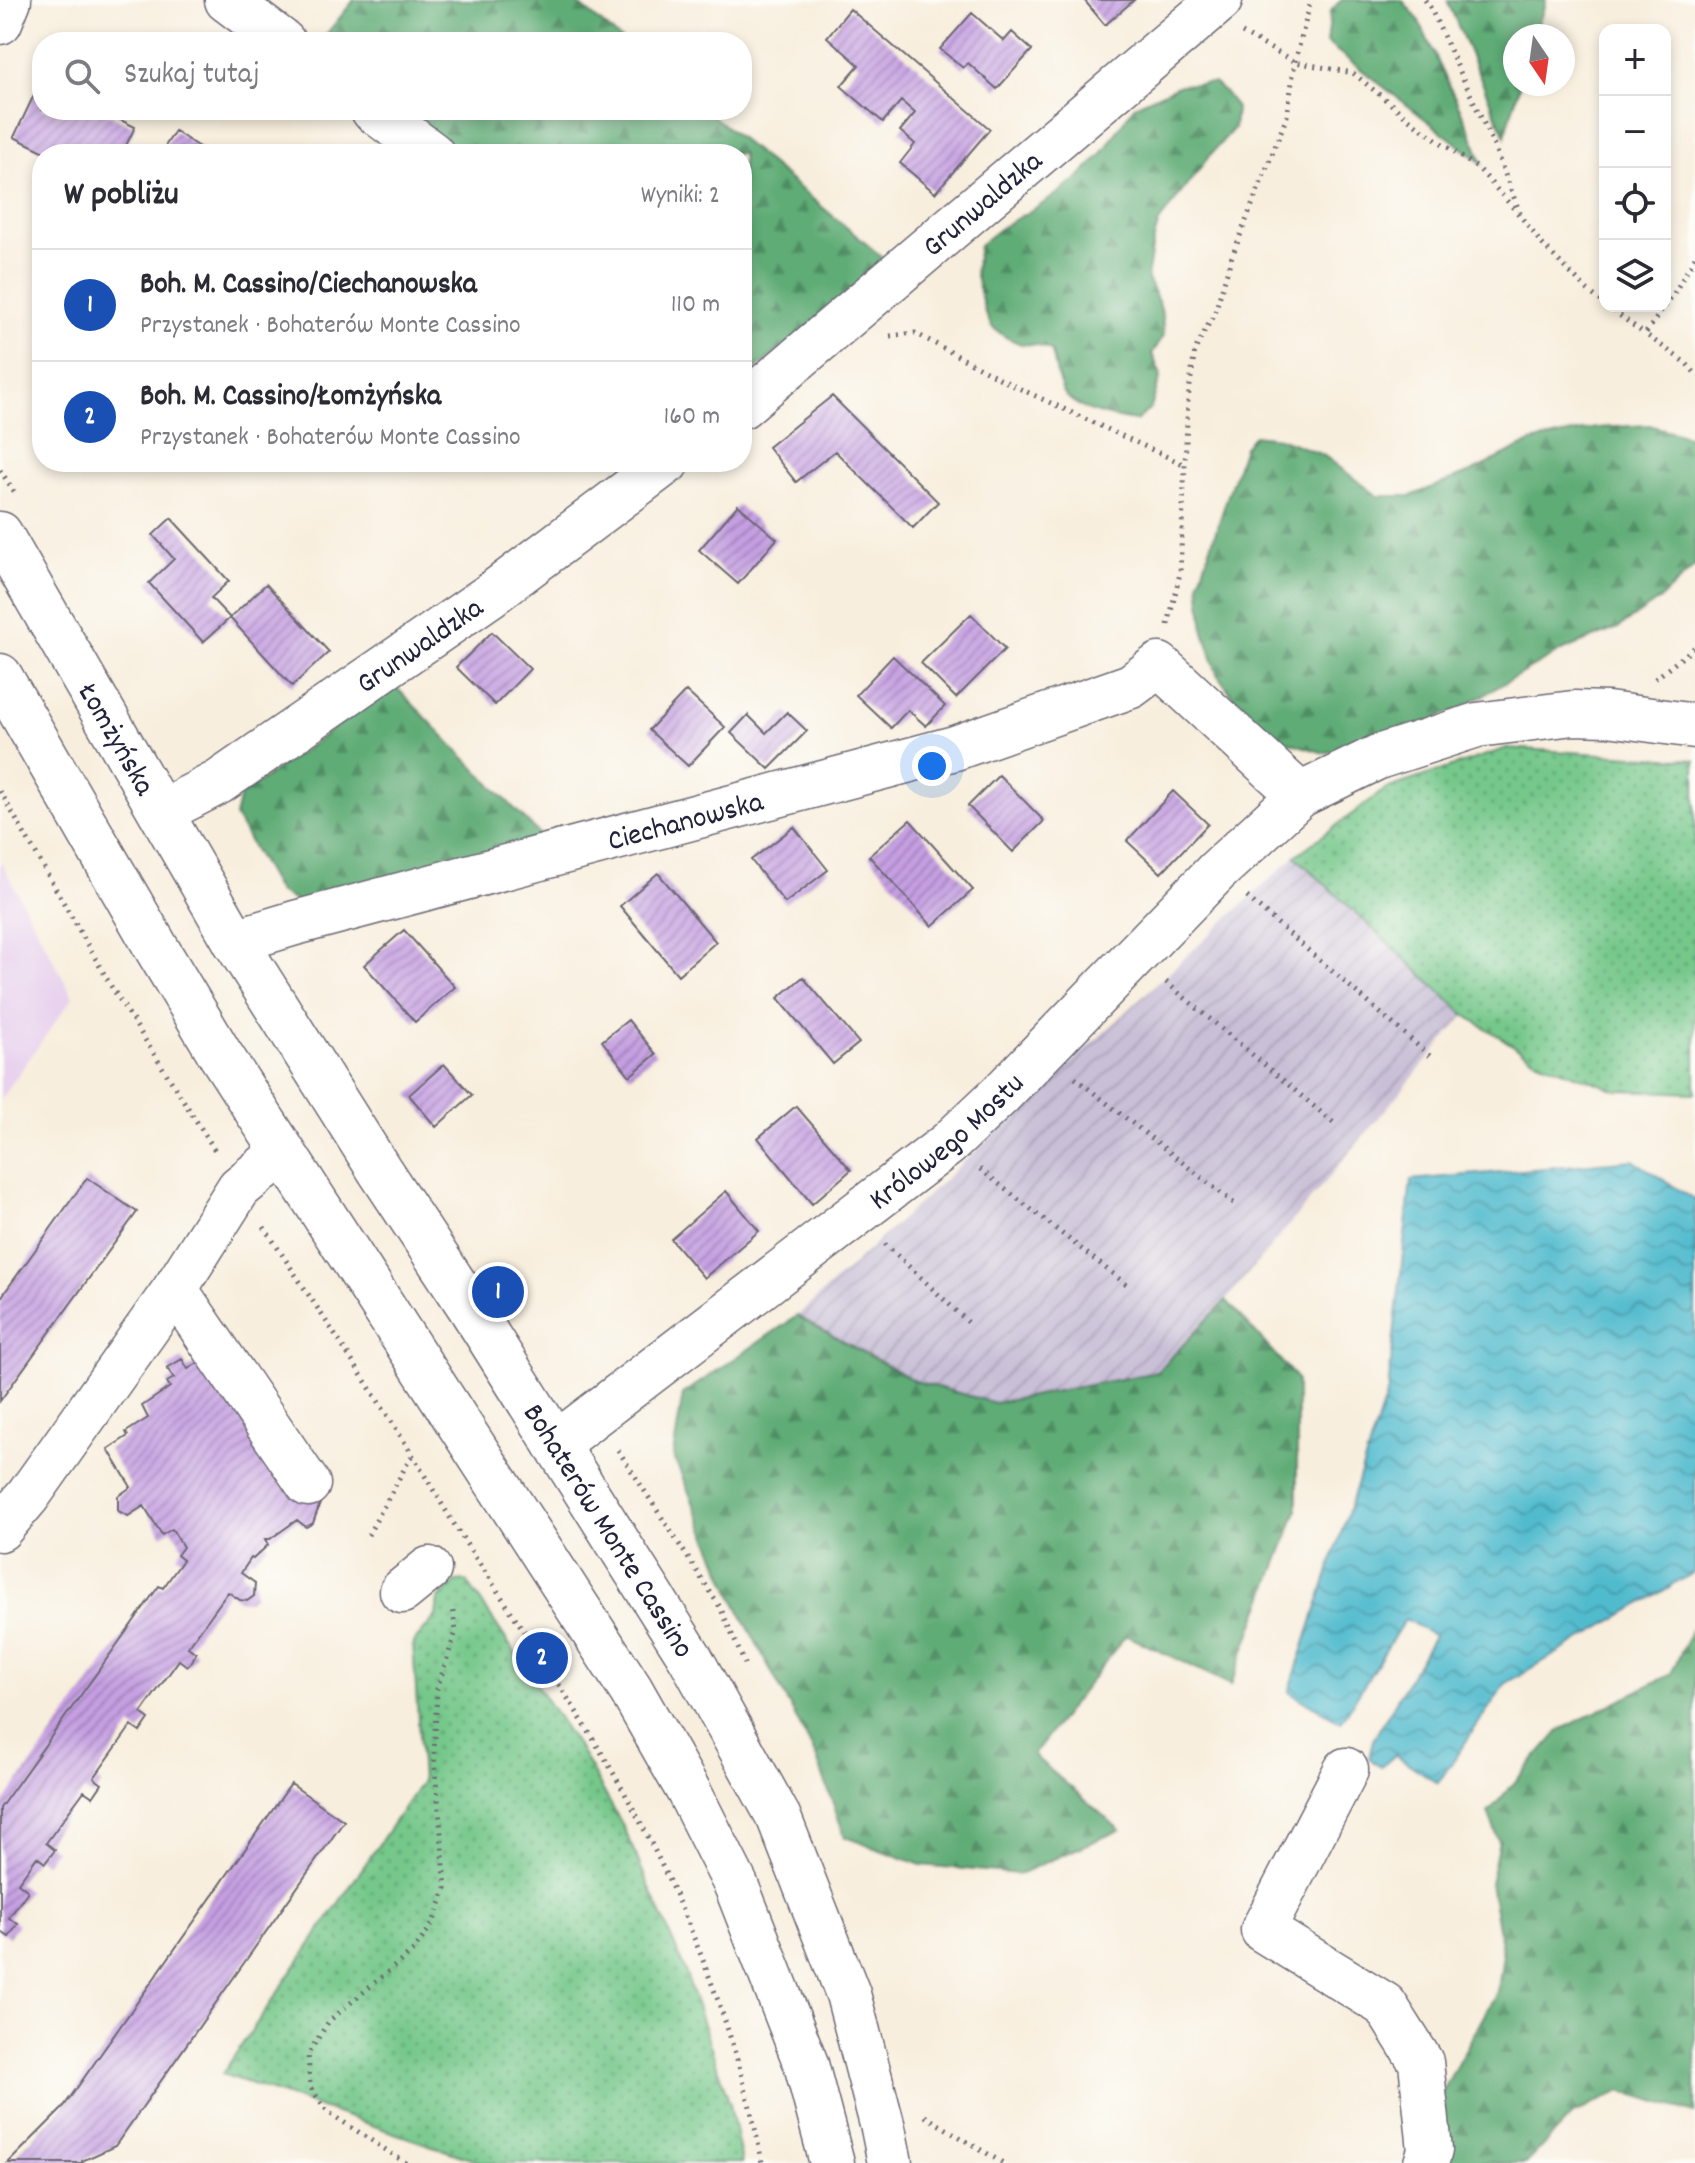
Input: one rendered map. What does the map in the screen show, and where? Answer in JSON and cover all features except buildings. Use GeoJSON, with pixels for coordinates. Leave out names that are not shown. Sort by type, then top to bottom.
{"type":"FeatureCollection","features":[{"type":"Feature","properties":{"kind":"street"},"geometry":{"type":"LineString","coordinates":[[0,22],[9,0]]}},
{"type":"Feature","properties":{"kind":"street"},"geometry":{"type":"LineString","coordinates":[[227,0],[270,32]]}},
{"type":"Feature","properties":{"kind":"street","name":"Grunwaldzka"},"geometry":{"type":"LineString","coordinates":[[752,391],[1213,6]]}},
{"type":"Feature","properties":{"kind":"street"},"geometry":{"type":"LineString","coordinates":[[386,120],[419,144]]}},
{"type":"Feature","properties":{"kind":"street","name":"Grunwaldzka"},"geometry":{"type":"LineString","coordinates":[[161,812],[219,782],[489,596],[654,472]]}},
{"type":"Feature","properties":{"kind":"street","name":"Łomżyńska"},"geometry":{"type":"LineString","coordinates":[[0,534],[235,941]]}},
{"type":"Feature","properties":{"kind":"street"},"geometry":{"type":"LineString","coordinates":[[0,676],[220,1054],[631,1690],[689,1792],[736,1885],[806,2064],[832,2163]]}},
{"type":"Feature","properties":{"kind":"street"},"geometry":{"type":"LineString","coordinates":[[1145,676],[1300,795]]}},
{"type":"Feature","properties":{"kind":"street","name":"Ciechanowska"},"geometry":{"type":"LineString","coordinates":[[235,941],[955,748],[1145,676]]}},
{"type":"Feature","properties":{"kind":"street","name":"Królowego Mostu"},"geometry":{"type":"LineString","coordinates":[[556,1444],[948,1144],[1001,1094],[1217,871],[1300,795],[1378,757],[1477,725],[1573,713],[1608,714],[1695,726]]}},
{"type":"Feature","properties":{"kind":"street","name":"Bohaterów Monte Cassino"},"geometry":{"type":"LineString","coordinates":[[235,941],[690,1657],[779,1818],[848,1994],[890,2163]]}},
{"type":"Feature","properties":{"kind":"street"},"geometry":{"type":"LineString","coordinates":[[0,1529],[28,1496],[175,1289],[239,1188],[283,1152]]}},
{"type":"Feature","properties":{"kind":"street"},"geometry":{"type":"LineString","coordinates":[[175,1289],[308,1484]]}},
{"type":"Feature","properties":{"kind":"street"},"geometry":{"type":"LineString","coordinates":[[631,1690],[645,1696],[662,1696],[677,1689],[687,1675],[690,1657]]}},
{"type":"Feature","properties":{"kind":"street"},"geometry":{"type":"LineString","coordinates":[[1346,1770],[1263,1930],[1385,2005],[1421,2062],[1430,2150],[1426,2163]]}},
{"type":"Feature","properties":{"kind":"path"},"geometry":{"type":"LineString","coordinates":[[1145,676],[1180,573],[1188,399],[1195,350],[1215,312],[1231,259],[1287,116],[1295,62],[1311,0]]}},
{"type":"Feature","properties":{"kind":"path"},"geometry":{"type":"LineString","coordinates":[[1425,0],[1492,141],[1522,218]]}},
{"type":"Feature","properties":{"kind":"path"},"geometry":{"type":"LineString","coordinates":[[1213,6],[1295,62],[1353,73],[1419,127],[1480,170],[1541,243],[1599,299]]}},
{"type":"Feature","properties":{"kind":"path"},"geometry":{"type":"LineString","coordinates":[[1645,334],[1695,257]]}},
{"type":"Feature","properties":{"kind":"path"},"geometry":{"type":"LineString","coordinates":[[1615,312],[1686,363],[1695,373]]}},
{"type":"Feature","properties":{"kind":"path"},"geometry":{"type":"LineString","coordinates":[[887,336],[915,333],[1014,386],[1185,465]]}},
{"type":"Feature","properties":{"kind":"path"},"geometry":{"type":"LineString","coordinates":[[0,791],[111,986],[597,1746],[653,1848],[698,1947],[727,2027],[762,2163]]}},
{"type":"Feature","properties":{"kind":"path"},"geometry":{"type":"LineString","coordinates":[[1217,871],[1431,1057]]}},
{"type":"Feature","properties":{"kind":"path"},"geometry":{"type":"LineString","coordinates":[[1135,956],[1335,1124]]}},
{"type":"Feature","properties":{"kind":"path"},"geometry":{"type":"LineString","coordinates":[[1042,1052],[1235,1204]]}},
{"type":"Feature","properties":{"kind":"path"},"geometry":{"type":"LineString","coordinates":[[948,1144],[1127,1285]]}},
{"type":"Feature","properties":{"kind":"path"},"geometry":{"type":"LineString","coordinates":[[854,1216],[969,1323]]}},
{"type":"Feature","properties":{"kind":"path"},"geometry":{"type":"LineString","coordinates":[[368,1535],[412,1454]]}},
{"type":"Feature","properties":{"kind":"path"},"geometry":{"type":"LineString","coordinates":[[406,2163],[328,2112],[310,2087],[308,2054],[329,2021],[414,1950],[433,1923],[446,1888],[434,1755],[437,1689],[456,1631],[428,1588]]}},
{"type":"Feature","properties":{"kind":"path"},"geometry":{"type":"LineString","coordinates":[[914,2109],[1003,2163]]}},
{"type":"Feature","properties":{"kind":"shaded area"},"geometry":{"type":"Polygon","coordinates":[[[1295,856],[1465,1015],[1226,1300],[1157,1372],[995,1403],[915,1381],[797,1316],[1295,856]]]}},
{"type":"Feature","properties":{"kind":"shaded area"},"geometry":{"type":"Polygon","coordinates":[[[0,860],[73,997],[0,1100],[0,860]]]}},
{"type":"Feature","properties":{"kind":"green space"},"geometry":{"type":"Polygon","coordinates":[[[354,0],[574,0],[612,32],[328,32],[354,0]]]}},
{"type":"Feature","properties":{"kind":"green space"},"geometry":{"type":"Polygon","coordinates":[[[1341,0],[1402,0],[1418,19],[1470,130],[1482,163],[1327,43],[1331,11],[1341,0]]]}},
{"type":"Feature","properties":{"kind":"green space"},"geometry":{"type":"Polygon","coordinates":[[[1447,0],[1546,0],[1539,24],[1503,24],[1503,96],[1517,96],[1505,136],[1447,0]]]}},
{"type":"Feature","properties":{"kind":"green space"},"geometry":{"type":"Polygon","coordinates":[[[1214,83],[1236,108],[1234,128],[1159,222],[1153,242],[1147,278],[1161,308],[1164,335],[1152,354],[1161,375],[1151,408],[1136,421],[1087,409],[1064,393],[1051,350],[1021,344],[992,327],[985,313],[975,272],[979,245],[1080,177],[1101,155],[1134,106],[1180,85],[1214,83]]]}},
{"type":"Feature","properties":{"kind":"green space"},"geometry":{"type":"Polygon","coordinates":[[[413,120],[718,120],[747,144],[446,144],[413,120]]]}},
{"type":"Feature","properties":{"kind":"green space"},"geometry":{"type":"Polygon","coordinates":[[[752,148],[888,262],[752,372],[752,148]]]}},
{"type":"Feature","properties":{"kind":"green space"},"geometry":{"type":"Polygon","coordinates":[[[1649,425],[1695,438],[1695,566],[1659,600],[1618,628],[1561,651],[1457,710],[1372,743],[1324,753],[1282,740],[1238,703],[1217,674],[1204,632],[1199,582],[1244,447],[1254,435],[1279,438],[1323,455],[1378,496],[1411,496],[1473,471],[1531,442],[1596,428],[1649,425]]]}},
{"type":"Feature","properties":{"kind":"green space"},"geometry":{"type":"Polygon","coordinates":[[[394,685],[545,840],[299,903],[278,892],[235,816],[240,796],[394,685]]]}},
{"type":"Feature","properties":{"kind":"green space"},"geometry":{"type":"Polygon","coordinates":[[[1507,748],[1695,760],[1695,1093],[1616,1090],[1538,1061],[1465,1015],[1295,856],[1386,789],[1507,748]]]}},
{"type":"Feature","properties":{"kind":"green space"},"geometry":{"type":"Polygon","coordinates":[[[1226,1300],[1297,1379],[1297,1511],[1231,1685],[1126,1635],[1033,1755],[1120,1830],[1019,1874],[921,1865],[845,1837],[816,1756],[737,1606],[673,1455],[683,1394],[797,1316],[915,1381],[995,1403],[1157,1372],[1226,1300]]]}},
{"type":"Feature","properties":{"kind":"green space"},"geometry":{"type":"Polygon","coordinates":[[[467,1581],[582,1753],[624,1828],[683,1965],[730,2104],[742,2163],[482,2163],[222,2074],[422,1781],[413,1643],[436,1616],[438,1599],[456,1582],[467,1581]]]}},
{"type":"Feature","properties":{"kind":"green space"},"geometry":{"type":"Polygon","coordinates":[[[1693,1626],[1695,2113],[1621,2091],[1573,2114],[1526,2163],[1410,2163],[1407,2156],[1498,1990],[1503,1955],[1490,1883],[1499,1841],[1488,1813],[1560,1730],[1671,1674],[1693,1626]]]}},
{"type":"Feature","properties":{"kind":"water"},"geometry":{"type":"Polygon","coordinates":[[[1633,1160],[1695,1200],[1695,1572],[1505,1684],[1438,1783],[1395,1755],[1381,1767],[1369,1758],[1373,1740],[1434,1636],[1405,1619],[1341,1722],[1289,1692],[1388,1390],[1411,1180],[1633,1160]]]}},
{"type":"Feature","properties":{"kind":"place","name":"Boh. M. Cassino/Ciechanowska"},"geometry":{"type":"Point","coordinates":[498,1292]}},
{"type":"Feature","properties":{"kind":"place","name":"Boh. M. Cassino/Łomżyńska"},"geometry":{"type":"Point","coordinates":[542,1658]}}]}
